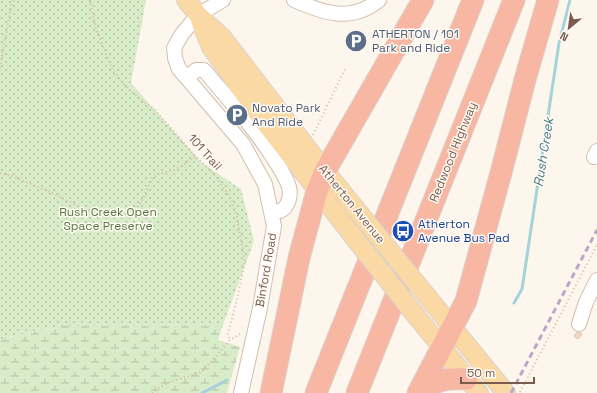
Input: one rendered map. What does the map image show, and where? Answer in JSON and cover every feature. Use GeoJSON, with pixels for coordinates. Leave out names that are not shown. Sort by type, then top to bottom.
{"type":"FeatureCollection","features":[{"type":"Feature","properties":{"kind":"highway"},"geometry":{"type":"LineString","coordinates":[[270,393],[299,258],[317,191],[325,171],[423,0]]}},
{"type":"Feature","properties":{"kind":"highway"},"geometry":{"type":"LineString","coordinates":[[316,393],[473,0]]}},
{"type":"Feature","properties":{"kind":"highway","name":"Redwood Highway"},"geometry":{"type":"LineString","coordinates":[[357,393],[514,0]]}},
{"type":"Feature","properties":{"kind":"highway"},"geometry":{"type":"LineString","coordinates":[[418,393],[453,329],[466,301],[526,76],[548,0]]}},
{"type":"Feature","properties":{"kind":"highway"},"geometry":{"type":"LineString","coordinates":[[421,393],[435,382],[454,378],[473,386]]}},
{"type":"Feature","properties":{"kind":"main road","name":"Atherton Avenue"},"geometry":{"type":"LineString","coordinates":[[186,0],[198,15],[222,37],[325,171],[506,393]]}},
{"type":"Feature","properties":{"kind":"main road","name":"Atherton Avenue"},"geometry":{"type":"LineString","coordinates":[[198,15],[211,46],[260,116],[317,191],[473,386]]}},
{"type":"Feature","properties":{"kind":"street","name":"Binford Road"},"geometry":{"type":"LineString","coordinates":[[224,0],[198,15],[182,34],[174,48],[175,58],[179,69],[243,144],[265,184],[274,226],[256,326],[241,393]]}},
{"type":"Feature","properties":{"kind":"street"},"geometry":{"type":"LineString","coordinates":[[294,0],[315,10],[339,15],[357,12],[372,6],[379,0]]}},
{"type":"Feature","properties":{"kind":"street"},"geometry":{"type":"LineString","coordinates":[[187,78],[196,70],[204,70],[250,125],[269,151],[289,187],[290,197],[287,205],[280,211],[271,211]]}},
{"type":"Feature","properties":{"kind":"street"},"geometry":{"type":"LineString","coordinates":[[579,324],[586,302],[597,280]]}},
{"type":"Feature","properties":{"kind":"path"},"geometry":{"type":"LineString","coordinates":[[0,68],[11,6],[14,0]]}},
{"type":"Feature","properties":{"kind":"path","name":"101 Trail"},"geometry":{"type":"LineString","coordinates":[[90,0],[96,28],[113,71],[127,88],[156,111],[196,157],[214,174],[230,197],[236,213],[245,261],[228,334],[230,340]]}},
{"type":"Feature","properties":{"kind":"path"},"geometry":{"type":"LineString","coordinates":[[312,136],[345,69]]}},
{"type":"Feature","properties":{"kind":"path"},"geometry":{"type":"LineString","coordinates":[[0,173],[12,176],[52,193],[97,215],[135,210],[143,199],[152,178],[159,174],[174,170],[196,157]]}},
{"type":"Feature","properties":{"kind":"path"},"geometry":{"type":"LineString","coordinates":[[519,393],[597,245]]}},
{"type":"Feature","properties":{"kind":"path"},"geometry":{"type":"LineString","coordinates":[[152,393],[167,383],[202,372],[230,340],[256,326]]}},
{"type":"Feature","properties":{"kind":"green space","name":"Rush Creek Open Space Preserve"},"geometry":{"type":"Polygon","coordinates":[[[0,0],[146,0],[131,83],[202,163],[241,189],[254,241],[223,325],[60,326],[0,340],[0,0]]]}},
{"type":"Feature","properties":{"kind":"green space"},"geometry":{"type":"Polygon","coordinates":[[[223,325],[218,340],[240,347],[227,393],[0,393],[0,340],[9,337],[60,326],[223,325]]]}},
{"type":"Feature","properties":{"kind":"building"},"geometry":{"type":"Polygon","coordinates":[[[578,331],[582,334],[578,339],[574,336],[578,331]]]}},
{"type":"Feature","properties":{"kind":"waterway","name":"Rush Creek"},"geometry":{"type":"LineString","coordinates":[[514,303],[522,289],[559,43],[570,0]]}},
{"type":"Feature","properties":{"kind":"waterway","name":"Rush Creek"},"geometry":{"type":"LineString","coordinates":[[202,393],[227,380]]}},
{"type":"Feature","properties":{"kind":"railway"},"geometry":{"type":"LineString","coordinates":[[511,393],[597,230]]}},
{"type":"Feature","properties":{"kind":"place","name":"ATHERTON / 101 Park and Ride"},"geometry":{"type":"Point","coordinates":[356,41]}},
{"type":"Feature","properties":{"kind":"place","name":"Novato Park And Ride"},"geometry":{"type":"Point","coordinates":[237,115]}},
{"type":"Feature","properties":{"kind":"place","name":"Atherton Avenue Bus Pad"},"geometry":{"type":"Point","coordinates":[403,231]}}]}
